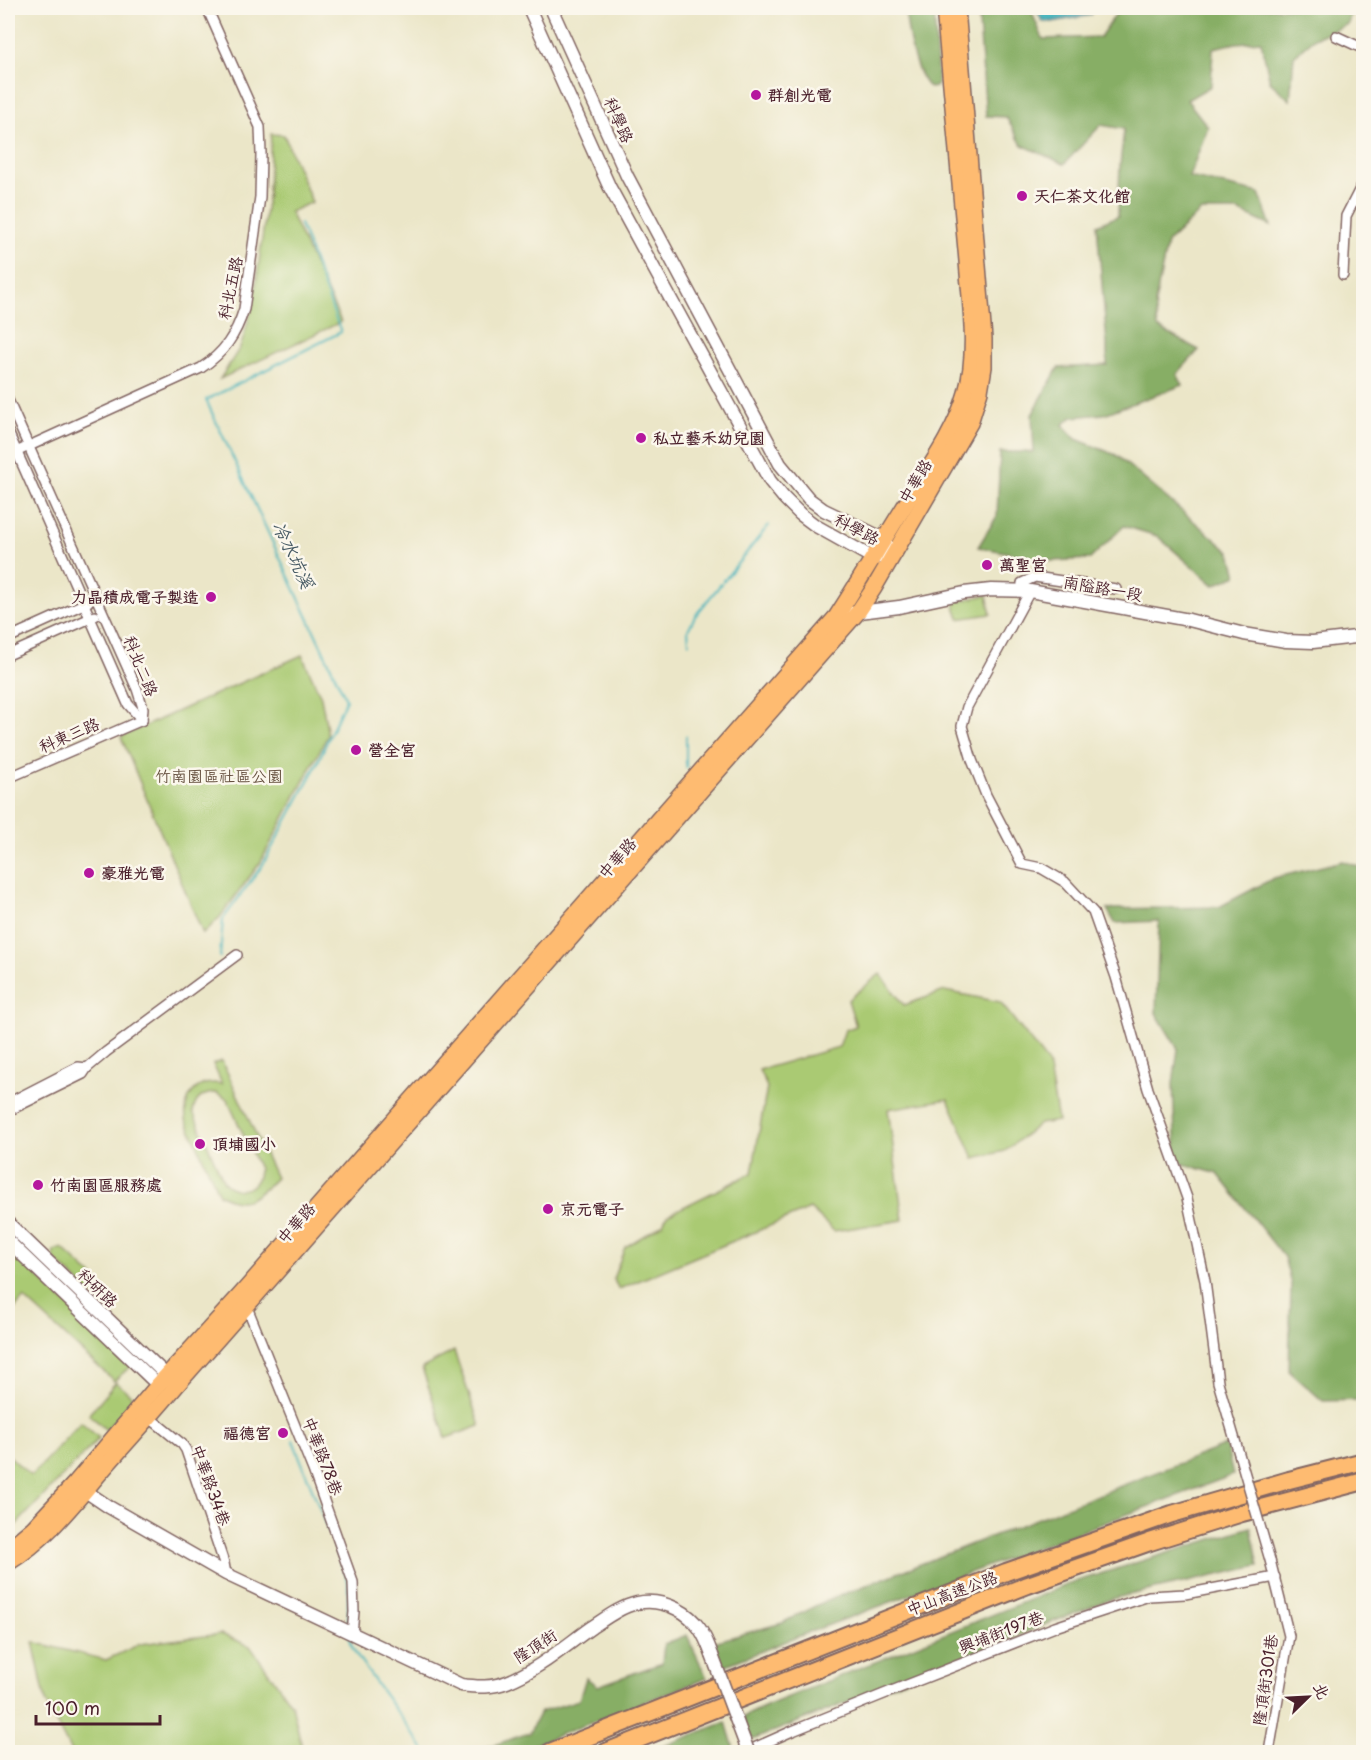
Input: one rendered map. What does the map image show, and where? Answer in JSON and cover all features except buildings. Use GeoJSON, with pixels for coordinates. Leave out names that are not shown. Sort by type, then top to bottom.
{"type":"FeatureCollection","features":[{"type":"Feature","properties":{"kind":"highway","name":"中山高速公路"},"geometry":{"type":"LineString","coordinates":[[550,1752],[1006,1572],[1172,1514],[1364,1461]]}},
{"type":"Feature","properties":{"kind":"highway","name":"中山高速公路"},"geometry":{"type":"LineString","coordinates":[[606,1752],[1028,1585],[1150,1542],[1242,1513],[1364,1481]]}},
{"type":"Feature","properties":{"kind":"main road","name":"中華路"},"geometry":{"type":"LineString","coordinates":[[8,1549],[99,1474],[150,1418],[242,1303],[748,728],[858,612],[970,423],[980,391],[984,367],[984,339],[962,134],[947,45],[944,8]]}},
{"type":"Feature","properties":{"kind":"main road","name":"中華路"},"geometry":{"type":"LineString","coordinates":[[748,728],[836,616],[947,438],[962,406],[971,369],[972,341],[957,8]]}},
{"type":"Feature","properties":{"kind":"main road","name":"中華路"},"geometry":{"type":"LineString","coordinates":[[8,1563],[44,1536],[163,1381],[242,1303]]}},
{"type":"Feature","properties":{"kind":"street","name":"科北五路"},"geometry":{"type":"LineString","coordinates":[[16,452],[201,368],[227,346],[239,323],[244,309],[260,197],[262,162],[260,128],[207,8]]}},
{"type":"Feature","properties":{"kind":"street","name":"科學路"},"geometry":{"type":"LineString","coordinates":[[529,8],[609,186],[770,481],[800,514],[816,526],[873,558],[892,556],[884,539],[824,510],[809,499],[780,464],[627,176],[551,8]]}},
{"type":"Feature","properties":{"kind":"street"},"geometry":{"type":"LineString","coordinates":[[1336,36],[1364,49]]}},
{"type":"Feature","properties":{"kind":"street"},"geometry":{"type":"LineString","coordinates":[[1343,275],[1346,216],[1364,181]]}},
{"type":"Feature","properties":{"kind":"street","name":"科北二路"},"geometry":{"type":"LineString","coordinates":[[8,400],[137,689],[143,708],[142,720]]}},
{"type":"Feature","properties":{"kind":"street","name":"科北二路"},"geometry":{"type":"LineString","coordinates":[[8,432],[128,704],[142,720]]}},
{"type":"Feature","properties":{"kind":"street"},"geometry":{"type":"LineString","coordinates":[[1026,591],[1022,583],[1035,577],[1116,590]]}},
{"type":"Feature","properties":{"kind":"street","name":"南隘路一段"},"geometry":{"type":"LineString","coordinates":[[836,616],[899,607],[964,593],[991,590],[1026,591],[1189,620],[1244,634],[1286,641],[1313,642],[1364,636]]}},
{"type":"Feature","properties":{"kind":"street","name":"隆頂街301巷"},"geometry":{"type":"LineString","coordinates":[[1026,591],[967,707],[962,726],[986,795],[1022,864],[1041,868],[1065,882],[1093,912],[1116,977],[1148,1089],[1187,1198],[1205,1281],[1218,1382],[1275,1577],[1289,1636],[1269,1752]]}},
{"type":"Feature","properties":{"kind":"street"},"geometry":{"type":"LineString","coordinates":[[8,638],[96,598]]}},
{"type":"Feature","properties":{"kind":"street"},"geometry":{"type":"LineString","coordinates":[[8,655],[102,613]]}},
{"type":"Feature","properties":{"kind":"street","name":"科東三路"},"geometry":{"type":"LineString","coordinates":[[8,778],[142,720]]}},
{"type":"Feature","properties":{"kind":"street"},"geometry":{"type":"LineString","coordinates":[[8,1111],[83,1074],[106,1052],[237,955]]}},
{"type":"Feature","properties":{"kind":"street"},"geometry":{"type":"LineString","coordinates":[[8,1103],[78,1066],[87,1068]]}},
{"type":"Feature","properties":{"kind":"street","name":"科研路"},"geometry":{"type":"LineString","coordinates":[[8,1223],[163,1381]]}},
{"type":"Feature","properties":{"kind":"street","name":"科研路"},"geometry":{"type":"LineString","coordinates":[[8,1241],[163,1381]]}},
{"type":"Feature","properties":{"kind":"street","name":"中華路78巷"},"geometry":{"type":"LineString","coordinates":[[242,1303],[314,1470],[353,1582],[354,1612],[347,1631]]}},
{"type":"Feature","properties":{"kind":"street","name":"中華路34巷"},"geometry":{"type":"LineString","coordinates":[[150,1418],[182,1444],[186,1450],[226,1574]]}},
{"type":"Feature","properties":{"kind":"street","name":"隆頂街"},"geometry":{"type":"LineString","coordinates":[[80,1488],[226,1574],[461,1685],[484,1687],[507,1682],[529,1671],[625,1607],[651,1602],[674,1607],[693,1620],[707,1640],[747,1752]]}},
{"type":"Feature","properties":{"kind":"street","name":"興埔街197巷"},"geometry":{"type":"LineString","coordinates":[[747,1752],[878,1696],[1054,1627],[1149,1596],[1185,1594],[1275,1577]]}},
{"type":"Feature","properties":{"kind":"green space"},"geometry":{"type":"Polygon","coordinates":[[[905,8],[934,8],[938,84],[935,87],[930,88],[924,81],[915,62],[905,8]]]}},
{"type":"Feature","properties":{"kind":"green space"},"geometry":{"type":"Polygon","coordinates":[[[978,8],[1030,8],[1043,39],[1100,37],[1120,8],[1352,8],[1348,24],[1315,38],[1294,56],[1290,100],[1270,82],[1261,41],[1213,48],[1211,86],[1187,100],[1208,127],[1189,177],[1259,193],[1271,226],[1238,211],[1201,211],[1167,243],[1155,303],[1158,328],[1199,350],[1177,374],[1183,385],[1104,414],[1072,417],[1063,425],[1076,439],[1116,455],[1231,553],[1237,575],[1214,585],[1157,536],[1124,526],[1090,559],[1052,561],[978,547],[997,516],[1000,452],[1034,452],[1032,415],[1058,368],[1107,365],[1097,225],[1118,216],[1124,129],[1101,125],[1064,164],[1022,145],[1006,117],[986,116],[978,8]]]}},
{"type":"Feature","properties":{"kind":"green space"},"geometry":{"type":"Polygon","coordinates":[[[271,134],[284,135],[312,202],[290,212],[341,322],[220,379],[241,346],[254,300],[268,194],[271,134]]]}},
{"type":"Feature","properties":{"kind":"green space"},"geometry":{"type":"Polygon","coordinates":[[[987,595],[991,614],[959,619],[954,602],[987,595]]]}},
{"type":"Feature","properties":{"kind":"green space","name":"竹南園區社區公園"},"geometry":{"type":"Polygon","coordinates":[[[302,655],[321,697],[328,735],[260,863],[220,917],[203,934],[121,737],[302,655]]]}},
{"type":"Feature","properties":{"kind":"green space"},"geometry":{"type":"Polygon","coordinates":[[[1343,861],[1363,868],[1363,1400],[1323,1401],[1289,1371],[1291,1284],[1284,1257],[1218,1174],[1176,1162],[1173,1084],[1178,1049],[1156,1013],[1159,921],[1115,923],[1107,909],[1219,907],[1274,878],[1343,861]]]}},
{"type":"Feature","properties":{"kind":"green space"},"geometry":{"type":"Polygon","coordinates":[[[880,974],[904,1005],[945,991],[1000,1002],[1048,1063],[1058,1121],[1039,1124],[1005,1151],[974,1158],[948,1099],[888,1109],[903,1220],[834,1231],[810,1209],[619,1289],[613,1279],[625,1247],[663,1224],[667,1215],[752,1173],[767,1087],[759,1070],[839,1047],[845,1030],[856,1026],[848,1000],[880,974]]]}},
{"type":"Feature","properties":{"kind":"green space"},"geometry":{"type":"Polygon","coordinates":[[[222,1061],[276,1178],[256,1195],[243,1201],[228,1199],[219,1194],[186,1120],[187,1104],[194,1091],[205,1084],[222,1084],[213,1064],[222,1061]],[[216,1093],[207,1094],[198,1101],[193,1112],[224,1182],[235,1189],[247,1189],[256,1182],[259,1169],[227,1099],[216,1093]]]}},
{"type":"Feature","properties":{"kind":"green space"},"geometry":{"type":"Polygon","coordinates":[[[62,1248],[98,1281],[99,1290],[96,1293],[91,1294],[53,1258],[54,1251],[62,1248]]]}},
{"type":"Feature","properties":{"kind":"green space"},"geometry":{"type":"Polygon","coordinates":[[[8,1249],[132,1365],[114,1381],[24,1298],[8,1316],[8,1249]]]}},
{"type":"Feature","properties":{"kind":"green space"},"geometry":{"type":"Polygon","coordinates":[[[454,1351],[480,1426],[446,1438],[422,1368],[454,1351]]]}},
{"type":"Feature","properties":{"kind":"green space"},"geometry":{"type":"Polygon","coordinates":[[[116,1382],[134,1398],[106,1430],[89,1414],[116,1382]]]}},
{"type":"Feature","properties":{"kind":"green space"},"geometry":{"type":"Polygon","coordinates":[[[81,1422],[99,1438],[14,1527],[8,1530],[8,1455],[31,1476],[81,1422]]]}},
{"type":"Feature","properties":{"kind":"green space"},"geometry":{"type":"Polygon","coordinates":[[[1226,1445],[1233,1475],[721,1667],[714,1642],[782,1623],[823,1602],[1226,1445]]]}},
{"type":"Feature","properties":{"kind":"green space"},"geometry":{"type":"Polygon","coordinates":[[[1251,1527],[1259,1566],[1111,1599],[752,1740],[743,1717],[766,1706],[1071,1583],[1251,1527]]]}},
{"type":"Feature","properties":{"kind":"green space"},"geometry":{"type":"Polygon","coordinates":[[[221,1634],[250,1646],[292,1705],[303,1752],[71,1752],[46,1702],[33,1642],[106,1660],[140,1644],[221,1634]]]}},
{"type":"Feature","properties":{"kind":"green space"},"geometry":{"type":"Polygon","coordinates":[[[687,1635],[707,1678],[515,1752],[473,1752],[529,1733],[540,1712],[579,1700],[586,1678],[598,1686],[662,1663],[664,1644],[687,1635]]]}},
{"type":"Feature","properties":{"kind":"green space"},"geometry":{"type":"Polygon","coordinates":[[[726,1722],[734,1749],[724,1752],[648,1752],[726,1722]]]}},
{"type":"Feature","properties":{"kind":"water"},"geometry":{"type":"Polygon","coordinates":[[[1036,8],[1094,8],[1091,15],[1052,22],[1042,21],[1036,8]]]}},
{"type":"Feature","properties":{"kind":"waterway","name":"冷水坑溪"},"geometry":{"type":"LineString","coordinates":[[220,957],[223,919],[262,866],[315,768],[346,699],[206,400],[341,332],[300,224]]}},
{"type":"Feature","properties":{"kind":"waterway"},"geometry":{"type":"LineString","coordinates":[[689,643],[688,630],[695,616],[769,525]]}},
{"type":"Feature","properties":{"kind":"waterway"},"geometry":{"type":"LineString","coordinates":[[686,736],[686,767]]}},
{"type":"Feature","properties":{"kind":"waterway"},"geometry":{"type":"LineString","coordinates":[[293,1440],[348,1581],[348,1627]]}},
{"type":"Feature","properties":{"kind":"waterway"},"geometry":{"type":"LineString","coordinates":[[349,1638],[358,1657],[426,1752]]}},
{"type":"Feature","properties":{"kind":"place","name":"群創光電"},"geometry":{"type":"Point","coordinates":[756,95]}},
{"type":"Feature","properties":{"kind":"place","name":"天仁茶文化館"},"geometry":{"type":"Point","coordinates":[1022,196]}},
{"type":"Feature","properties":{"kind":"place","name":"私立藝禾幼兒園"},"geometry":{"type":"Point","coordinates":[641,438]}},
{"type":"Feature","properties":{"kind":"place","name":"萬聖宮"},"geometry":{"type":"Point","coordinates":[987,565]}},
{"type":"Feature","properties":{"kind":"place","name":"力晶積成電子製造"},"geometry":{"type":"Point","coordinates":[211,597]}},
{"type":"Feature","properties":{"kind":"place","name":"營全宮"},"geometry":{"type":"Point","coordinates":[356,750]}},
{"type":"Feature","properties":{"kind":"place","name":"豪雅光電"},"geometry":{"type":"Point","coordinates":[89,873]}},
{"type":"Feature","properties":{"kind":"place","name":"頂埔國小"},"geometry":{"type":"Point","coordinates":[200,1144]}},
{"type":"Feature","properties":{"kind":"place","name":"竹南園區服務處"},"geometry":{"type":"Point","coordinates":[38,1185]}},
{"type":"Feature","properties":{"kind":"place","name":"京元電子"},"geometry":{"type":"Point","coordinates":[548,1209]}},
{"type":"Feature","properties":{"kind":"place","name":"福德宮"},"geometry":{"type":"Point","coordinates":[283,1433]}}]}
